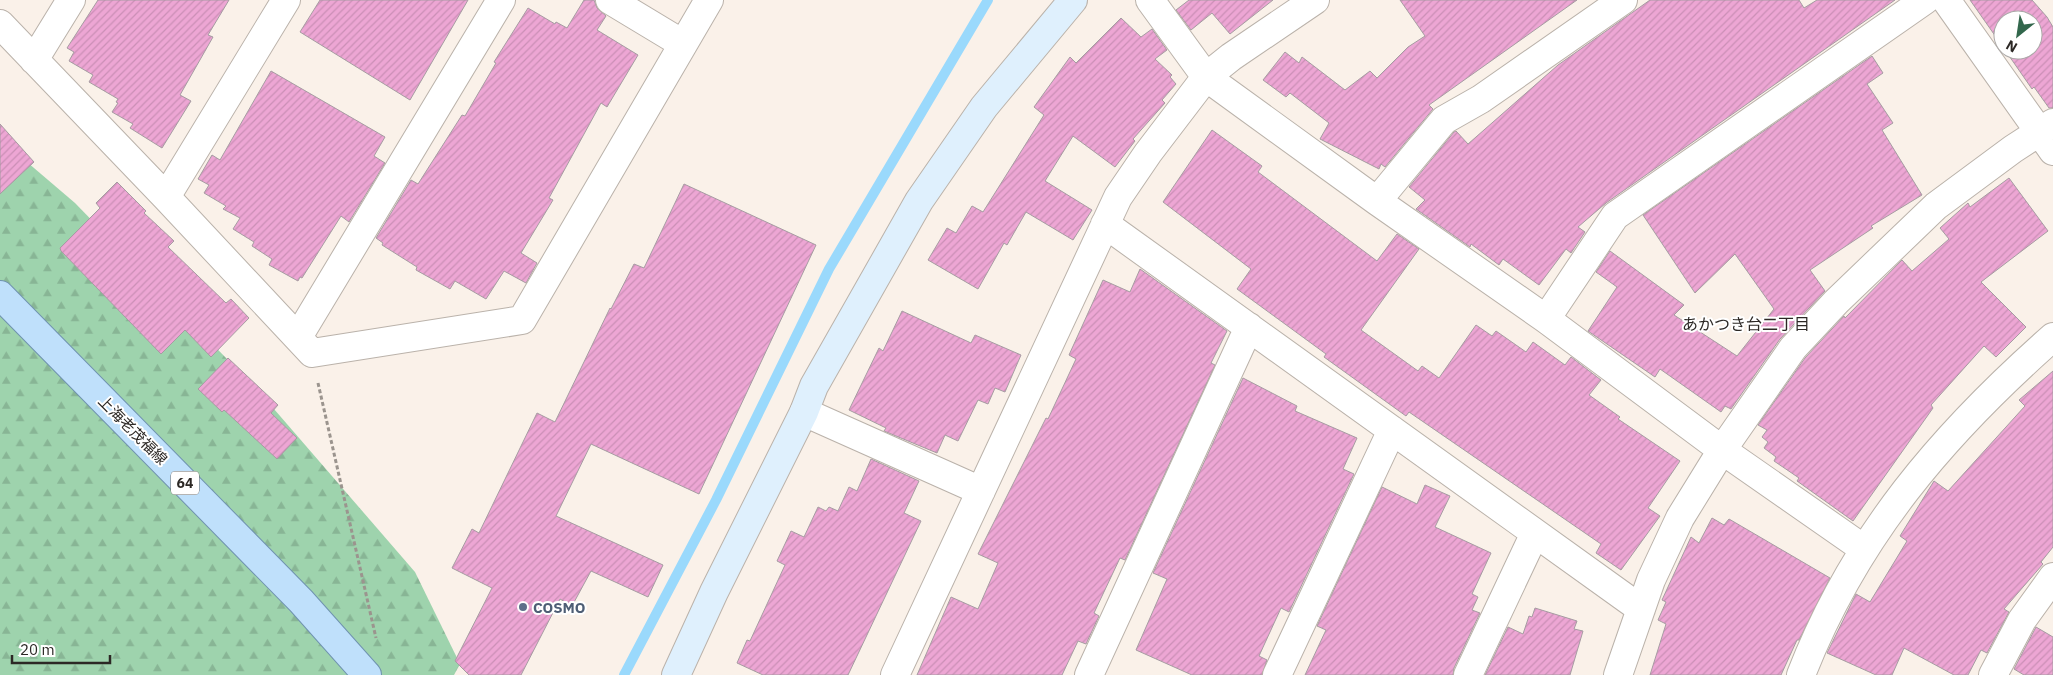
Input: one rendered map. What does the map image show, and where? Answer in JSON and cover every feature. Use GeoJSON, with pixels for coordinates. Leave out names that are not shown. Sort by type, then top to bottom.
{"type":"FeatureCollection","features":[{"type":"Feature","properties":{"kind":"main road","name":"上海老茂福線"},"geometry":{"type":"LineString","coordinates":[[0,295],[301,601],[367,675]]}},
{"type":"Feature","properties":{"kind":"street"},"geometry":{"type":"LineString","coordinates":[[34,60],[71,0]]}},
{"type":"Feature","properties":{"kind":"street"},"geometry":{"type":"LineString","coordinates":[[166,197],[286,0]]}},
{"type":"Feature","properties":{"kind":"street"},"geometry":{"type":"LineString","coordinates":[[305,345],[501,0]]}},
{"type":"Feature","properties":{"kind":"street"},"geometry":{"type":"LineString","coordinates":[[610,0],[683,44]]}},
{"type":"Feature","properties":{"kind":"street"},"geometry":{"type":"LineString","coordinates":[[305,345],[522,320],[709,0]]}},
{"type":"Feature","properties":{"kind":"street"},"geometry":{"type":"LineString","coordinates":[[676,675],[714,592],[804,412],[814,386],[919,201],[984,107],[1073,0]]}},
{"type":"Feature","properties":{"kind":"street"},"geometry":{"type":"LineString","coordinates":[[1150,0],[1206,77],[1377,201],[1546,319],[1722,450],[1864,549]]}},
{"type":"Feature","properties":{"kind":"street"},"geometry":{"type":"LineString","coordinates":[[895,675],[1118,197],[1188,98],[1206,77],[1315,0]]}},
{"type":"Feature","properties":{"kind":"street"},"geometry":{"type":"LineString","coordinates":[[1377,201],[1444,120],[1481,99],[1623,0]]}},
{"type":"Feature","properties":{"kind":"street"},"geometry":{"type":"LineString","coordinates":[[1546,319],[1616,216],[1926,0]]}},
{"type":"Feature","properties":{"kind":"street"},"geometry":{"type":"LineString","coordinates":[[1618,675],[1651,580],[1680,518],[1722,450],[1792,348],[1836,302],[1936,206],[2013,149],[2049,135],[1946,0]]}},
{"type":"Feature","properties":{"kind":"street"},"geometry":{"type":"LineString","coordinates":[[0,24],[305,345]]}},
{"type":"Feature","properties":{"kind":"street"},"geometry":{"type":"LineString","coordinates":[[1104,224],[1641,609]]}},
{"type":"Feature","properties":{"kind":"street"},"geometry":{"type":"LineString","coordinates":[[1088,675],[1249,327]]}},
{"type":"Feature","properties":{"kind":"street"},"geometry":{"type":"LineString","coordinates":[[1801,675],[1812,646],[1864,549],[1906,489],[1943,444],[1980,404],[2053,337]]}},
{"type":"Feature","properties":{"kind":"street"},"geometry":{"type":"LineString","coordinates":[[804,412],[981,491]]}},
{"type":"Feature","properties":{"kind":"street"},"geometry":{"type":"LineString","coordinates":[[1277,675],[1392,430]]}},
{"type":"Feature","properties":{"kind":"street"},"geometry":{"type":"LineString","coordinates":[[1468,675],[1535,533]]}},
{"type":"Feature","properties":{"kind":"street"},"geometry":{"type":"LineString","coordinates":[[1993,675],[2022,620],[2053,577]]}},
{"type":"Feature","properties":{"kind":"path"},"geometry":{"type":"LineString","coordinates":[[305,345],[316,377],[377,634],[376,642]]}},
{"type":"Feature","properties":{"kind":"green space"},"geometry":{"type":"Polygon","coordinates":[[[0,139],[75,203],[261,394],[415,572],[460,664],[454,675],[0,675],[0,139]]]}},
{"type":"Feature","properties":{"kind":"building"},"geometry":{"type":"Polygon","coordinates":[[[98,0],[229,0],[208,35],[213,37],[180,95],[191,101],[162,148],[130,128],[133,124],[112,112],[118,103],[116,102],[118,99],[89,82],[93,75],[69,61],[74,52],[67,48],[98,0]]]}},
{"type":"Feature","properties":{"kind":"building"},"geometry":{"type":"Polygon","coordinates":[[[320,0],[468,0],[410,100],[300,32],[320,0]]]}},
{"type":"Feature","properties":{"kind":"building"},"geometry":{"type":"Polygon","coordinates":[[[584,0],[594,0],[597,8],[606,16],[597,30],[638,55],[607,107],[601,103],[549,198],[553,200],[521,253],[537,263],[526,283],[504,271],[486,299],[455,281],[450,289],[416,270],[417,267],[382,245],[383,243],[376,238],[411,180],[418,184],[462,115],[465,116],[496,63],[494,62],[528,8],[555,24],[556,22],[567,28],[584,0]]]}},
{"type":"Feature","properties":{"kind":"building"},"geometry":{"type":"Polygon","coordinates":[[[1189,0],[1273,0],[1230,34],[1212,13],[1191,30],[1176,10],[1189,0]]]}},
{"type":"Feature","properties":{"kind":"building"},"geometry":{"type":"Polygon","coordinates":[[[1400,0],[1577,0],[1429,105],[1433,109],[1385,167],[1381,164],[1379,169],[1320,139],[1329,123],[1290,93],[1286,97],[1263,80],[1285,52],[1299,63],[1302,57],[1345,90],[1370,71],[1377,78],[1408,47],[1425,36],[1400,0]]]}},
{"type":"Feature","properties":{"kind":"building"},"geometry":{"type":"Polygon","coordinates":[[[1650,0],[1799,0],[1804,8],[1817,0],[1895,0],[1606,203],[1578,227],[1585,232],[1571,253],[1566,249],[1539,285],[1503,259],[1499,265],[1471,244],[1470,247],[1416,209],[1425,200],[1409,187],[1454,132],[1456,131],[1468,144],[1558,65],[1650,0]]]}},
{"type":"Feature","properties":{"kind":"building"},"geometry":{"type":"Polygon","coordinates":[[[1970,0],[2032,0],[2041,10],[1993,10],[1993,33],[1970,0]]]}},
{"type":"Feature","properties":{"kind":"building"},"geometry":{"type":"Polygon","coordinates":[[[2043,12],[2053,27],[2053,108],[2049,108],[2034,87],[2032,89],[2012,60],[2043,60],[2043,12]]]}},
{"type":"Feature","properties":{"kind":"building"},"geometry":{"type":"Polygon","coordinates":[[[1121,18],[1141,37],[1152,29],[1167,50],[1155,59],[1172,75],[1170,77],[1176,84],[1162,100],[1165,103],[1133,139],[1135,141],[1115,167],[1073,136],[1045,181],[1092,210],[1073,240],[1026,212],[1007,245],[1004,243],[978,289],[928,260],[947,228],[956,233],[972,206],[983,212],[1044,115],[1034,107],[1070,57],[1076,63],[1121,18]]]}},
{"type":"Feature","properties":{"kind":"building"},"geometry":{"type":"Polygon","coordinates":[[[1872,56],[1883,73],[1867,84],[1893,123],[1882,130],[1922,195],[1871,226],[1873,228],[1810,270],[1825,291],[1780,339],[1731,409],[1725,406],[1721,412],[1660,369],[1655,377],[1588,331],[1617,287],[1596,272],[1610,251],[1684,305],[1674,315],[1737,356],[1774,309],[1735,254],[1695,293],[1643,215],[1872,56]]]}},
{"type":"Feature","properties":{"kind":"building"},"geometry":{"type":"Polygon","coordinates":[[[271,71],[385,137],[374,156],[385,163],[349,222],[341,216],[302,278],[300,277],[298,281],[269,265],[272,259],[252,246],[254,242],[233,229],[240,218],[223,209],[226,206],[204,193],[209,185],[198,179],[212,155],[220,160],[271,71]]]}},
{"type":"Feature","properties":{"kind":"building"},"geometry":{"type":"Polygon","coordinates":[[[0,124],[34,162],[0,194],[0,124]]]}},
{"type":"Feature","properties":{"kind":"building"},"geometry":{"type":"Polygon","coordinates":[[[1212,130],[1262,166],[1258,172],[1377,261],[1397,234],[1419,249],[1361,330],[1418,371],[1422,366],[1439,378],[1476,325],[1492,336],[1496,331],[1526,352],[1533,342],[1565,365],[1571,357],[1601,380],[1589,395],[1620,417],[1618,419],[1680,461],[1648,508],[1660,516],[1621,570],[1596,553],[1601,544],[1409,412],[1406,416],[1324,357],[1326,354],[1237,289],[1251,269],[1163,202],[1212,130]]]}},
{"type":"Feature","properties":{"kind":"building"},"geometry":{"type":"Polygon","coordinates":[[[2009,178],[2048,231],[1981,282],[2026,327],[1996,357],[1984,346],[1931,405],[1933,408],[1853,521],[1797,481],[1799,478],[1774,461],[1776,457],[1764,448],[1768,442],[1762,437],[1767,430],[1758,425],[1805,358],[1844,316],[1845,318],[1902,260],[1912,271],[1949,239],[1940,228],[1968,203],[1970,207],[2009,178]]]}},
{"type":"Feature","properties":{"kind":"building"},"geometry":{"type":"Polygon","coordinates":[[[117,182],[146,211],[144,213],[174,241],[168,247],[226,303],[231,299],[249,318],[211,357],[185,330],[161,354],[61,251],[60,248],[100,208],[96,203],[117,182]]]}},
{"type":"Feature","properties":{"kind":"building"},"geometry":{"type":"Polygon","coordinates":[[[684,184],[816,245],[699,494],[591,444],[556,516],[663,565],[648,597],[591,571],[572,606],[560,599],[521,675],[469,675],[455,661],[492,588],[452,568],[472,529],[479,533],[537,413],[555,422],[610,308],[634,264],[644,268],[684,184]]]}},
{"type":"Feature","properties":{"kind":"building"},"geometry":{"type":"Polygon","coordinates":[[[1140,269],[1227,331],[1211,363],[1215,365],[1125,560],[1120,558],[1094,613],[1099,616],[1086,644],[1078,641],[1062,675],[917,675],[951,597],[978,609],[998,563],[978,554],[1046,418],[1048,419],[1076,359],[1069,355],[1103,280],[1130,292],[1140,269]]]}},
{"type":"Feature","properties":{"kind":"building"},"geometry":{"type":"Polygon","coordinates":[[[902,311],[971,343],[975,335],[1021,355],[1005,392],[995,388],[988,404],[978,400],[958,441],[945,435],[937,453],[884,431],[886,428],[849,410],[879,348],[883,351],[902,311]]]}},
{"type":"Feature","properties":{"kind":"building"},"geometry":{"type":"Polygon","coordinates":[[[228,358],[278,405],[271,413],[297,438],[277,459],[224,410],[222,412],[198,389],[228,358]]]}},
{"type":"Feature","properties":{"kind":"building"},"geometry":{"type":"Polygon","coordinates":[[[2053,371],[2053,547],[2041,562],[2043,564],[2004,609],[2009,612],[1987,653],[1981,650],[1968,675],[1954,675],[1904,648],[1892,675],[1876,675],[1827,653],[1856,594],[1870,602],[1907,541],[1900,536],[1934,481],[1948,491],[2025,406],[2019,400],[2053,371]]]}},
{"type":"Feature","properties":{"kind":"building"},"geometry":{"type":"Polygon","coordinates":[[[1243,378],[1297,406],[1295,411],[1357,438],[1343,469],[1354,474],[1289,612],[1281,608],[1259,656],[1267,660],[1262,675],[1192,675],[1136,650],[1167,579],[1153,573],[1243,378]]]}},
{"type":"Feature","properties":{"kind":"building"},"geometry":{"type":"Polygon","coordinates":[[[871,459],[919,481],[904,513],[921,521],[848,675],[763,675],[737,663],[747,640],[750,641],[785,565],[777,561],[791,531],[804,537],[818,507],[826,511],[829,507],[838,511],[849,487],[857,491],[871,459]]]}},
{"type":"Feature","properties":{"kind":"building"},"geometry":{"type":"Polygon","coordinates":[[[1425,485],[1450,496],[1435,527],[1491,553],[1472,594],[1478,597],[1472,610],[1480,613],[1454,668],[1453,675],[1305,675],[1326,630],[1317,626],[1382,487],[1417,504],[1425,485]]]}},
{"type":"Feature","properties":{"kind":"building"},"geometry":{"type":"Polygon","coordinates":[[[1712,518],[1724,525],[1729,519],[1830,578],[1781,675],[1650,675],[1666,624],[1658,620],[1666,602],[1662,600],[1691,537],[1699,543],[1712,518]]]}},
{"type":"Feature","properties":{"kind":"building"},"geometry":{"type":"Polygon","coordinates":[[[1535,608],[1577,621],[1574,629],[1583,631],[1570,675],[1485,675],[1508,627],[1523,634],[1529,616],[1532,617],[1535,608]]]}},
{"type":"Feature","properties":{"kind":"building"},"geometry":{"type":"Polygon","coordinates":[[[2036,627],[2053,637],[2053,675],[2024,675],[2014,669],[2036,627]]]}},
{"type":"Feature","properties":{"kind":"waterway"},"geometry":{"type":"LineString","coordinates":[[624,675],[716,500],[829,269],[988,0]]}},
{"type":"Feature","properties":{"kind":"place","name":"COSMO"},"geometry":{"type":"Point","coordinates":[523,607]}},
{"type":"Feature","properties":{"kind":"district","name":"あかつき台二丁目"},"geometry":{"type":"Point","coordinates":[1746,324]}}]}
